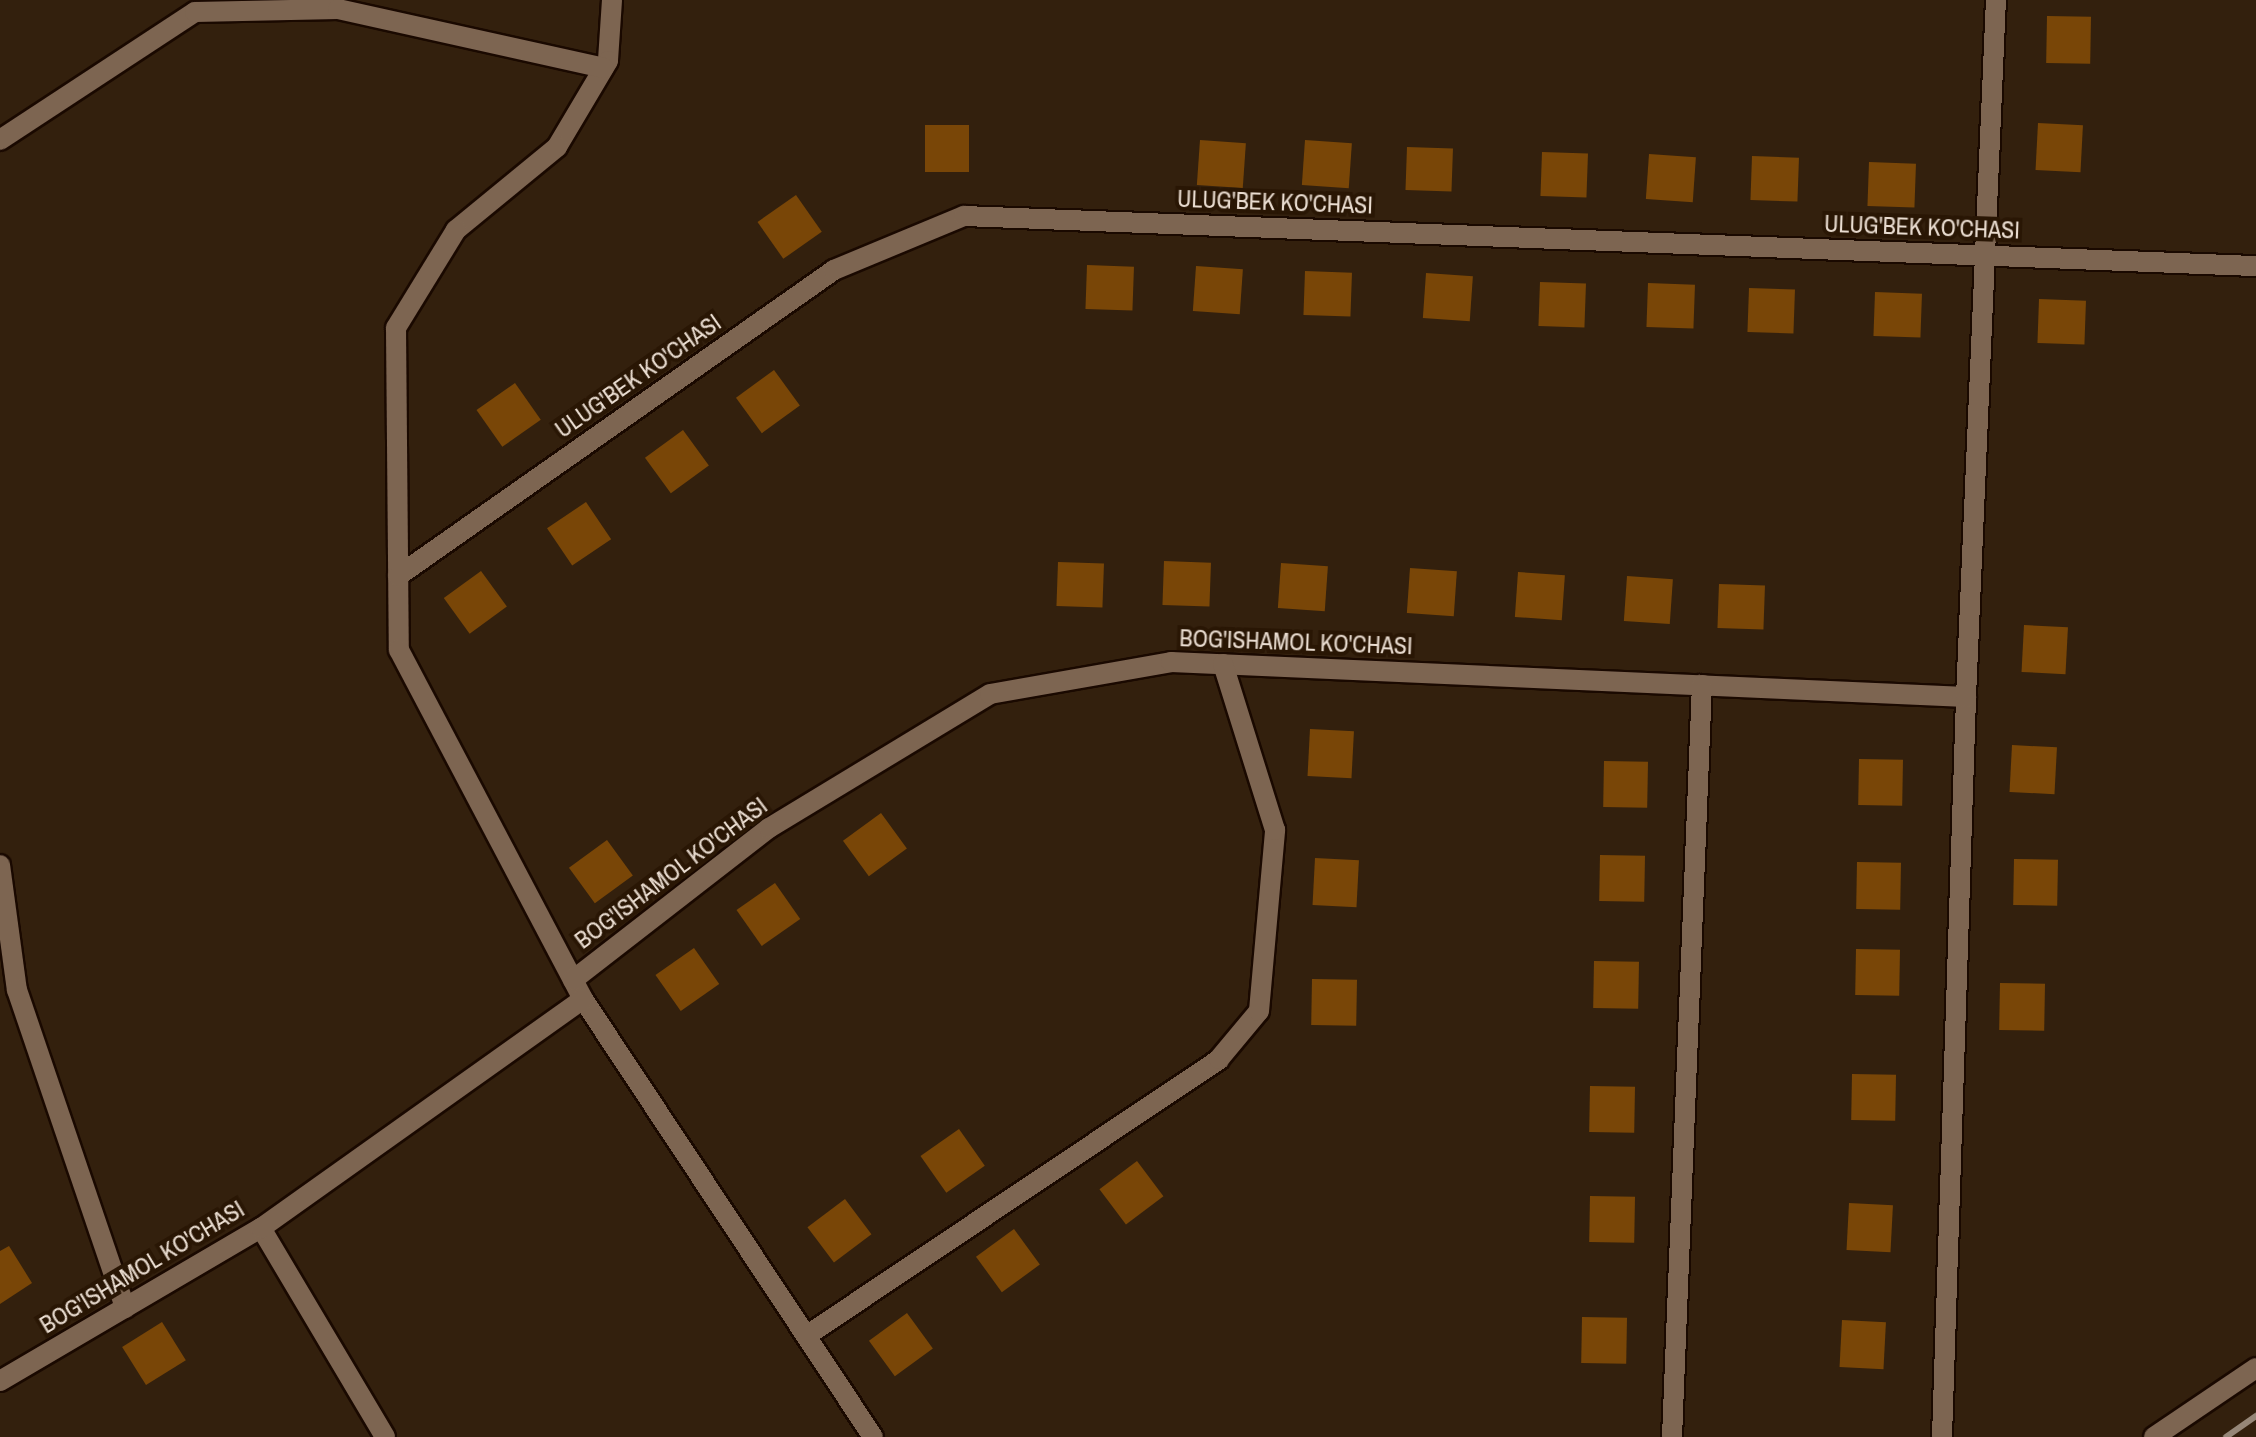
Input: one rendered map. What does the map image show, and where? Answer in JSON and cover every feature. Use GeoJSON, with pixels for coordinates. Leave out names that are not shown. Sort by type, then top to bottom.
{"type":"FeatureCollection","features":[{"type":"Feature","properties":{"kind":"street"},"geometry":{"type":"LineString","coordinates":[[612,0],[604,68],[557,147],[456,230],[396,328],[399,650],[583,999],[873,1437]]}},
{"type":"Feature","properties":{"kind":"street"},"geometry":{"type":"LineString","coordinates":[[1942,1437],[1966,697],[1996,0]]}},
{"type":"Feature","properties":{"kind":"street"},"geometry":{"type":"LineString","coordinates":[[0,140],[195,12],[295,5],[338,9],[604,68]]}},
{"type":"Feature","properties":{"kind":"street","name":"ULUG'BEK KO'CHASI"},"geometry":{"type":"LineString","coordinates":[[398,576],[834,270],[964,216],[2256,266]]}},
{"type":"Feature","properties":{"kind":"street","name":"BOG'ISHAMOL KO'CHASI"},"geometry":{"type":"LineString","coordinates":[[573,980],[769,828],[990,694],[1171,662],[1966,697]]}},
{"type":"Feature","properties":{"kind":"street"},"geometry":{"type":"LineString","coordinates":[[806,1336],[1219,1059],[1259,1011],[1275,830],[1223,664]]}},
{"type":"Feature","properties":{"kind":"street"},"geometry":{"type":"LineString","coordinates":[[1672,1437],[1702,685]]}},
{"type":"Feature","properties":{"kind":"street"},"geometry":{"type":"LineString","coordinates":[[0,865],[17,990],[125,1308]]}},
{"type":"Feature","properties":{"kind":"street","name":"BOG'ISHAMOL KO'CHASI"},"geometry":{"type":"LineString","coordinates":[[0,1381],[261,1228],[583,999]]}},
{"type":"Feature","properties":{"kind":"street"},"geometry":{"type":"LineString","coordinates":[[261,1228],[385,1437]]}},
{"type":"Feature","properties":{"kind":"street"},"geometry":{"type":"LineString","coordinates":[[2154,1437],[2256,1368]]}},
{"type":"Feature","properties":{"kind":"building"},"geometry":{"type":"Polygon","coordinates":[[[2047,16],[2091,17],[2090,64],[2046,63],[2047,16]]]}},
{"type":"Feature","properties":{"kind":"building"},"geometry":{"type":"Polygon","coordinates":[[[2038,123],[2083,125],[2080,172],[2036,170],[2038,123]]]}},
{"type":"Feature","properties":{"kind":"building"},"geometry":{"type":"Polygon","coordinates":[[[925,125],[969,125],[969,172],[925,172],[925,125]]]}},
{"type":"Feature","properties":{"kind":"building"},"geometry":{"type":"Polygon","coordinates":[[[1200,140],[1246,143],[1243,188],[1197,185],[1200,140]]]}},
{"type":"Feature","properties":{"kind":"building"},"geometry":{"type":"Polygon","coordinates":[[[1305,140],[1352,143],[1349,188],[1302,185],[1305,140]]]}},
{"type":"Feature","properties":{"kind":"building"},"geometry":{"type":"Polygon","coordinates":[[[1407,147],[1453,149],[1451,192],[1405,190],[1407,147]]]}},
{"type":"Feature","properties":{"kind":"building"},"geometry":{"type":"Polygon","coordinates":[[[1542,152],[1588,154],[1586,198],[1540,196],[1542,152]]]}},
{"type":"Feature","properties":{"kind":"building"},"geometry":{"type":"Polygon","coordinates":[[[1649,154],[1696,157],[1693,202],[1646,199],[1649,154]]]}},
{"type":"Feature","properties":{"kind":"building"},"geometry":{"type":"Polygon","coordinates":[[[1752,156],[1799,158],[1797,202],[1750,200],[1752,156]]]}},
{"type":"Feature","properties":{"kind":"building"},"geometry":{"type":"Polygon","coordinates":[[[1869,162],[1916,164],[1914,208],[1867,206],[1869,162]]]}},
{"type":"Feature","properties":{"kind":"building"},"geometry":{"type":"Polygon","coordinates":[[[796,195],[822,232],[783,259],[757,222],[796,195]]]}},
{"type":"Feature","properties":{"kind":"building"},"geometry":{"type":"Polygon","coordinates":[[[1087,265],[1134,267],[1132,311],[1085,309],[1087,265]]]}},
{"type":"Feature","properties":{"kind":"building"},"geometry":{"type":"Polygon","coordinates":[[[1196,266],[1243,269],[1240,314],[1193,311],[1196,266]]]}},
{"type":"Feature","properties":{"kind":"building"},"geometry":{"type":"Polygon","coordinates":[[[1305,271],[1352,273],[1350,317],[1303,315],[1305,271]]]}},
{"type":"Feature","properties":{"kind":"building"},"geometry":{"type":"Polygon","coordinates":[[[1426,273],[1473,276],[1470,321],[1423,318],[1426,273]]]}},
{"type":"Feature","properties":{"kind":"building"},"geometry":{"type":"Polygon","coordinates":[[[1540,282],[1586,284],[1584,328],[1538,326],[1540,282]]]}},
{"type":"Feature","properties":{"kind":"building"},"geometry":{"type":"Polygon","coordinates":[[[1648,283],[1695,285],[1693,329],[1646,327],[1648,283]]]}},
{"type":"Feature","properties":{"kind":"building"},"geometry":{"type":"Polygon","coordinates":[[[1749,288],[1795,290],[1793,334],[1747,332],[1749,288]]]}},
{"type":"Feature","properties":{"kind":"building"},"geometry":{"type":"Polygon","coordinates":[[[1875,292],[1922,294],[1920,338],[1873,336],[1875,292]]]}},
{"type":"Feature","properties":{"kind":"building"},"geometry":{"type":"Polygon","coordinates":[[[2039,299],[2086,301],[2084,345],[2037,343],[2039,299]]]}},
{"type":"Feature","properties":{"kind":"building"},"geometry":{"type":"Polygon","coordinates":[[[774,370],[800,406],[762,433],[736,398],[774,370]]]}},
{"type":"Feature","properties":{"kind":"building"},"geometry":{"type":"Polygon","coordinates":[[[515,383],[541,420],[502,447],[476,410],[515,383]]]}},
{"type":"Feature","properties":{"kind":"building"},"geometry":{"type":"Polygon","coordinates":[[[683,430],[709,466],[671,493],[645,458],[683,430]]]}},
{"type":"Feature","properties":{"kind":"building"},"geometry":{"type":"Polygon","coordinates":[[[586,502],[611,539],[572,566],[547,528],[586,502]]]}},
{"type":"Feature","properties":{"kind":"building"},"geometry":{"type":"Polygon","coordinates":[[[1164,561],[1211,563],[1209,607],[1162,605],[1164,561]]]}},
{"type":"Feature","properties":{"kind":"building"},"geometry":{"type":"Polygon","coordinates":[[[1058,562],[1104,564],[1102,608],[1056,606],[1058,562]]]}},
{"type":"Feature","properties":{"kind":"building"},"geometry":{"type":"Polygon","coordinates":[[[1281,563],[1328,566],[1325,611],[1278,608],[1281,563]]]}},
{"type":"Feature","properties":{"kind":"building"},"geometry":{"type":"Polygon","coordinates":[[[1410,568],[1457,571],[1454,616],[1407,613],[1410,568]]]}},
{"type":"Feature","properties":{"kind":"building"},"geometry":{"type":"Polygon","coordinates":[[[481,571],[507,607],[470,634],[444,598],[481,571]]]}},
{"type":"Feature","properties":{"kind":"building"},"geometry":{"type":"Polygon","coordinates":[[[1518,572],[1565,575],[1562,620],[1515,617],[1518,572]]]}},
{"type":"Feature","properties":{"kind":"building"},"geometry":{"type":"Polygon","coordinates":[[[1627,576],[1673,579],[1670,624],[1624,621],[1627,576]]]}},
{"type":"Feature","properties":{"kind":"building"},"geometry":{"type":"Polygon","coordinates":[[[1719,584],[1765,586],[1763,630],[1717,628],[1719,584]]]}},
{"type":"Feature","properties":{"kind":"building"},"geometry":{"type":"Polygon","coordinates":[[[2024,625],[2068,627],[2065,674],[2022,672],[2024,625]]]}},
{"type":"Feature","properties":{"kind":"building"},"geometry":{"type":"Polygon","coordinates":[[[1310,729],[1354,731],[1351,778],[1308,776],[1310,729]]]}},
{"type":"Feature","properties":{"kind":"building"},"geometry":{"type":"Polygon","coordinates":[[[2012,745],[2057,747],[2054,794],[2010,792],[2012,745]]]}},
{"type":"Feature","properties":{"kind":"building"},"geometry":{"type":"Polygon","coordinates":[[[1859,759],[1903,760],[1902,806],[1858,805],[1859,759]]]}},
{"type":"Feature","properties":{"kind":"building"},"geometry":{"type":"Polygon","coordinates":[[[1604,761],[1648,762],[1647,808],[1603,807],[1604,761]]]}},
{"type":"Feature","properties":{"kind":"building"},"geometry":{"type":"Polygon","coordinates":[[[881,813],[907,849],[869,876],[843,841],[881,813]]]}},
{"type":"Feature","properties":{"kind":"building"},"geometry":{"type":"Polygon","coordinates":[[[607,840],[633,876],[595,903],[569,868],[607,840]]]}},
{"type":"Feature","properties":{"kind":"building"},"geometry":{"type":"Polygon","coordinates":[[[1600,855],[1645,856],[1644,902],[1599,901],[1600,855]]]}},
{"type":"Feature","properties":{"kind":"building"},"geometry":{"type":"Polygon","coordinates":[[[1315,858],[1359,860],[1356,907],[1313,905],[1315,858]]]}},
{"type":"Feature","properties":{"kind":"building"},"geometry":{"type":"Polygon","coordinates":[[[2014,859],[2058,860],[2057,906],[2013,905],[2014,859]]]}},
{"type":"Feature","properties":{"kind":"building"},"geometry":{"type":"Polygon","coordinates":[[[1857,862],[1901,863],[1900,910],[1856,909],[1857,862]]]}},
{"type":"Feature","properties":{"kind":"building"},"geometry":{"type":"Polygon","coordinates":[[[775,883],[800,919],[762,946],[736,910],[775,883]]]}},
{"type":"Feature","properties":{"kind":"building"},"geometry":{"type":"Polygon","coordinates":[[[694,948],[719,984],[681,1011],[655,975],[694,948]]]}},
{"type":"Feature","properties":{"kind":"building"},"geometry":{"type":"Polygon","coordinates":[[[1856,949],[1900,950],[1899,996],[1855,995],[1856,949]]]}},
{"type":"Feature","properties":{"kind":"building"},"geometry":{"type":"Polygon","coordinates":[[[1594,961],[1639,962],[1638,1009],[1593,1008],[1594,961]]]}},
{"type":"Feature","properties":{"kind":"building"},"geometry":{"type":"Polygon","coordinates":[[[1312,979],[1357,980],[1356,1026],[1311,1025],[1312,979]]]}},
{"type":"Feature","properties":{"kind":"building"},"geometry":{"type":"Polygon","coordinates":[[[2000,983],[2045,984],[2044,1031],[1999,1030],[2000,983]]]}},
{"type":"Feature","properties":{"kind":"building"},"geometry":{"type":"Polygon","coordinates":[[[1852,1074],[1896,1075],[1895,1121],[1851,1120],[1852,1074]]]}},
{"type":"Feature","properties":{"kind":"building"},"geometry":{"type":"Polygon","coordinates":[[[1590,1086],[1635,1087],[1634,1133],[1589,1132],[1590,1086]]]}},
{"type":"Feature","properties":{"kind":"building"},"geometry":{"type":"Polygon","coordinates":[[[959,1129],[985,1166],[946,1193],[920,1156],[959,1129]]]}},
{"type":"Feature","properties":{"kind":"building"},"geometry":{"type":"Polygon","coordinates":[[[1137,1161],[1163,1196],[1126,1224],[1099,1189],[1137,1161]]]}},
{"type":"Feature","properties":{"kind":"building"},"geometry":{"type":"Polygon","coordinates":[[[1590,1196],[1635,1197],[1634,1243],[1589,1242],[1590,1196]]]}},
{"type":"Feature","properties":{"kind":"building"},"geometry":{"type":"Polygon","coordinates":[[[845,1199],[871,1234],[834,1262],[807,1227],[845,1199]]]}},
{"type":"Feature","properties":{"kind":"building"},"geometry":{"type":"Polygon","coordinates":[[[1849,1203],[1893,1205],[1890,1252],[1847,1250],[1849,1203]]]}},
{"type":"Feature","properties":{"kind":"building"},"geometry":{"type":"Polygon","coordinates":[[[1014,1229],[1040,1265],[1002,1292],[976,1257],[1014,1229]]]}},
{"type":"Feature","properties":{"kind":"building"},"geometry":{"type":"Polygon","coordinates":[[[9,1246],[32,1283],[0,1304],[0,1251],[9,1246]]]}},
{"type":"Feature","properties":{"kind":"building"},"geometry":{"type":"Polygon","coordinates":[[[907,1313],[933,1349],[895,1376],[869,1341],[907,1313]]]}},
{"type":"Feature","properties":{"kind":"building"},"geometry":{"type":"Polygon","coordinates":[[[1582,1317],[1627,1318],[1626,1364],[1581,1363],[1582,1317]]]}},
{"type":"Feature","properties":{"kind":"building"},"geometry":{"type":"Polygon","coordinates":[[[1842,1320],[1886,1322],[1883,1369],[1840,1367],[1842,1320]]]}},
{"type":"Feature","properties":{"kind":"building"},"geometry":{"type":"Polygon","coordinates":[[[162,1322],[186,1360],[146,1385],[122,1347],[162,1322]]]}},
{"type":"Feature","properties":{"kind":"railway"},"geometry":{"type":"LineString","coordinates":[[2226,1437],[2256,1416]]}}]}
